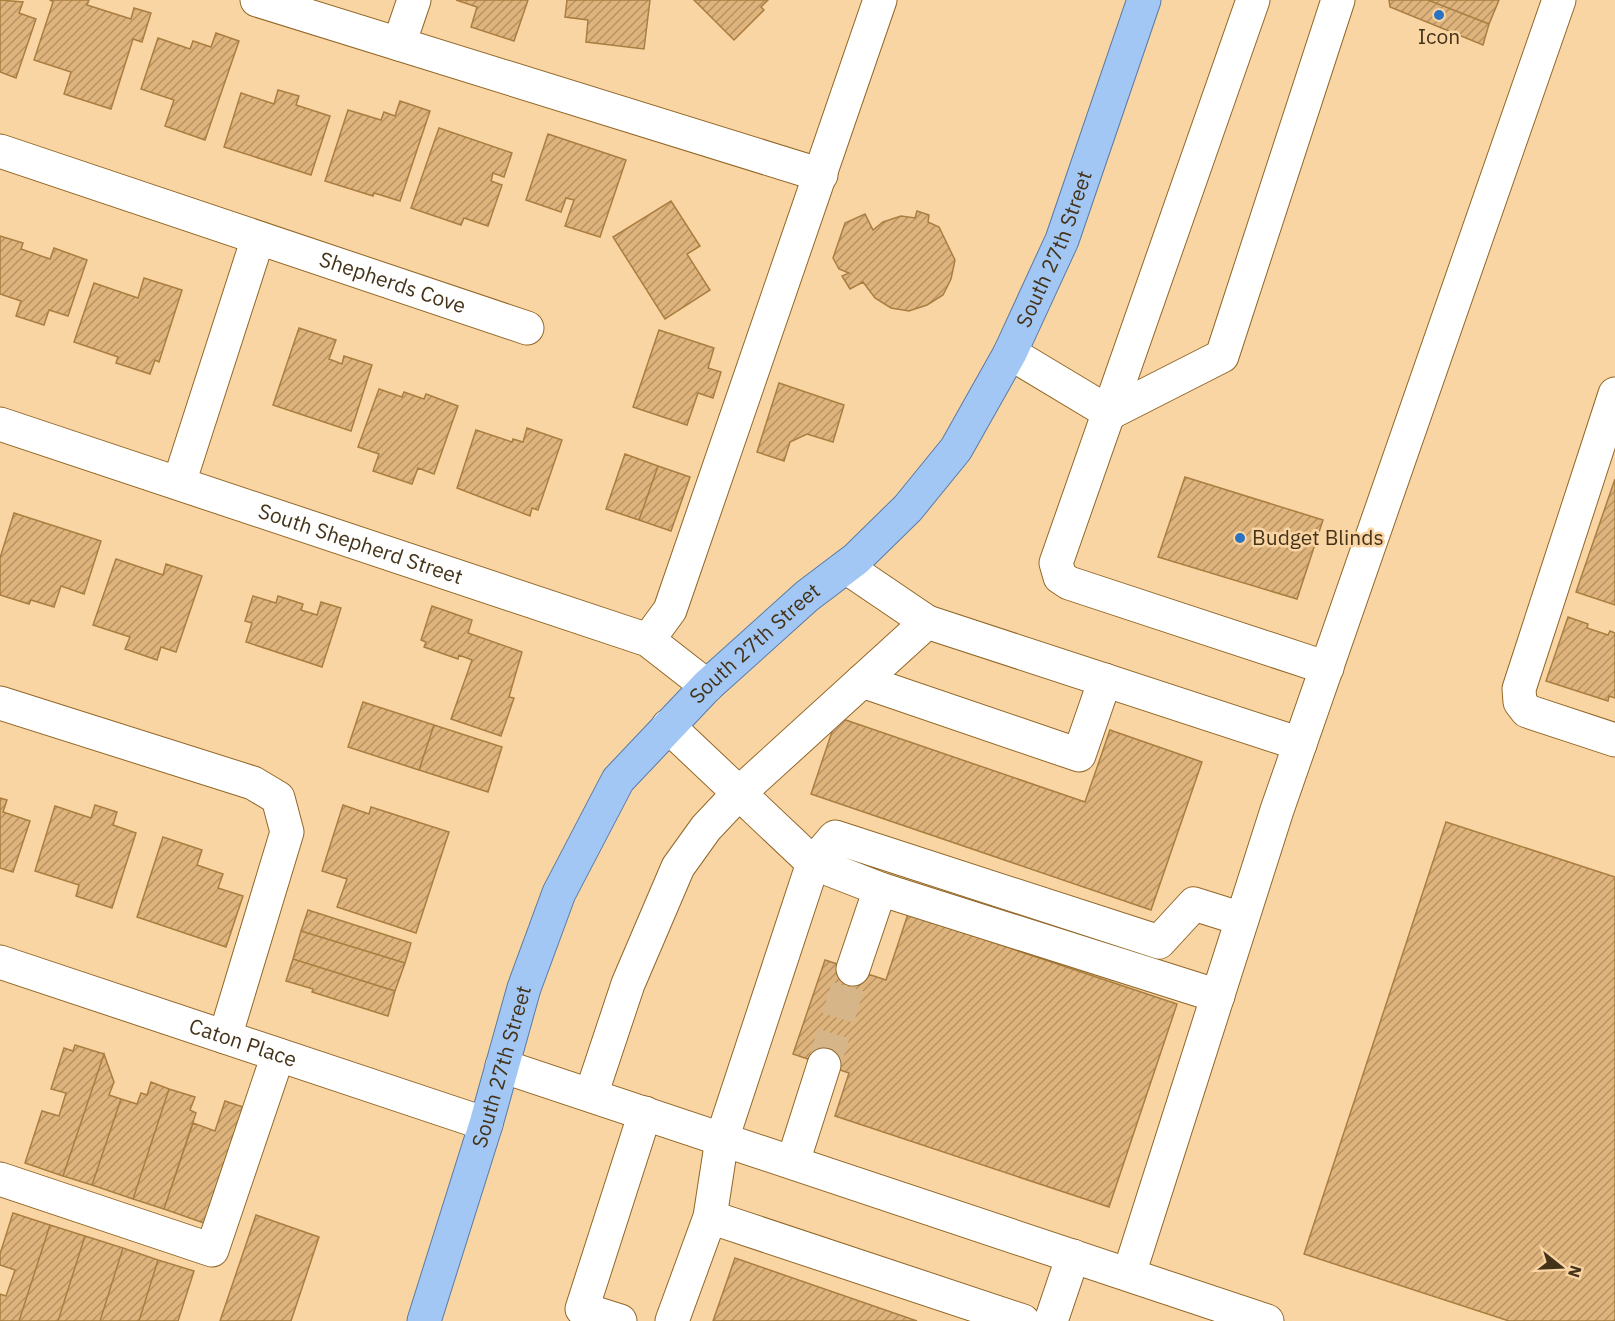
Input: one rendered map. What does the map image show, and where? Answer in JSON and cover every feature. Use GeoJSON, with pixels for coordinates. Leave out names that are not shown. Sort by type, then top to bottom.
{"type":"FeatureCollection","features":[{"type":"Feature","properties":{"kind":"main road","name":"South 27th Street"},"geometry":{"type":"LineString","coordinates":[[424,1321],[486,1124],[524,988],[559,893],[618,780],[707,686],[807,596],[846,567],[908,508],[956,449],[1010,353],[1062,240],[1144,0]]}},
{"type":"Feature","properties":{"kind":"street"},"geometry":{"type":"LineString","coordinates":[[256,0],[821,175]]}},
{"type":"Feature","properties":{"kind":"street"},"geometry":{"type":"LineString","coordinates":[[399,44],[414,0]]}},
{"type":"Feature","properties":{"kind":"street"},"geometry":{"type":"LineString","coordinates":[[648,640],[670,610],[880,0]]}},
{"type":"Feature","properties":{"kind":"street"},"geometry":{"type":"LineString","coordinates":[[1253,0],[1056,563],[1060,577],[1069,583],[1327,668]]}},
{"type":"Feature","properties":{"kind":"street"},"geometry":{"type":"LineString","coordinates":[[1110,413],[1222,356],[1338,0]]}},
{"type":"Feature","properties":{"kind":"street"},"geometry":{"type":"LineString","coordinates":[[1129,1274],[1300,744],[1559,0]]}},
{"type":"Feature","properties":{"kind":"street","name":"Shepherds Cove"},"geometry":{"type":"LineString","coordinates":[[0,151],[527,328]]}},
{"type":"Feature","properties":{"kind":"street"},"geometry":{"type":"LineString","coordinates":[[179,483],[258,238]]}},
{"type":"Feature","properties":{"kind":"street"},"geometry":{"type":"LineString","coordinates":[[1010,353],[1110,413]]}},
{"type":"Feature","properties":{"kind":"street"},"geometry":{"type":"LineString","coordinates":[[1615,394],[1610,427],[1519,689],[1520,702],[1527,711],[1615,740]]}},
{"type":"Feature","properties":{"kind":"street","name":"South Shepherd Street"},"geometry":{"type":"LineString","coordinates":[[0,424],[648,640],[707,686]]}},
{"type":"Feature","properties":{"kind":"street"},"geometry":{"type":"LineString","coordinates":[[846,567],[927,622],[1300,744]]}},
{"type":"Feature","properties":{"kind":"street"},"geometry":{"type":"LineString","coordinates":[[591,1095],[628,984],[678,867],[706,828],[738,794],[927,622]]}},
{"type":"Feature","properties":{"kind":"street"},"geometry":{"type":"LineString","coordinates":[[862,681],[1079,755],[1105,680]]}},
{"type":"Feature","properties":{"kind":"street"},"geometry":{"type":"LineString","coordinates":[[0,703],[253,783],[278,798],[286,832],[225,1037]]}},
{"type":"Feature","properties":{"kind":"street"},"geometry":{"type":"LineString","coordinates":[[668,726],[813,863],[880,889],[1218,996]]}},
{"type":"Feature","properties":{"kind":"street"},"geometry":{"type":"LineString","coordinates":[[672,1321],[710,1217],[722,1138],[813,863],[835,837],[1159,942],[1194,904],[1242,919]]}},
{"type":"Feature","properties":{"kind":"street"},"geometry":{"type":"LineString","coordinates":[[853,969],[880,889]]}},
{"type":"Feature","properties":{"kind":"street","name":"Caton Place"},"geometry":{"type":"LineString","coordinates":[[0,962],[486,1124]]}},
{"type":"Feature","properties":{"kind":"street"},"geometry":{"type":"LineString","coordinates":[[0,1179],[212,1250],[278,1055]]}},
{"type":"Feature","properties":{"kind":"street"},"geometry":{"type":"LineString","coordinates":[[793,1162],[824,1065]]}},
{"type":"Feature","properties":{"kind":"street"},"geometry":{"type":"LineString","coordinates":[[502,1066],[1267,1321]]}},
{"type":"Feature","properties":{"kind":"street"},"geometry":{"type":"LineString","coordinates":[[620,1321],[582,1309],[645,1113]]}},
{"type":"Feature","properties":{"kind":"street"},"geometry":{"type":"LineString","coordinates":[[710,1217],[1023,1321]]}},
{"type":"Feature","properties":{"kind":"street"},"geometry":{"type":"LineString","coordinates":[[1051,1321],[1073,1256]]}},
{"type":"Feature","properties":{"kind":"building"},"geometry":{"type":"Polygon","coordinates":[[[0,0],[23,2],[19,13],[36,19],[16,78],[0,72],[0,0]]]}},
{"type":"Feature","properties":{"kind":"building"},"geometry":{"type":"Polygon","coordinates":[[[50,0],[89,0],[87,5],[131,19],[134,8],[151,13],[142,42],[133,39],[111,109],[64,94],[71,72],[34,60],[53,2],[50,0]]]}},
{"type":"Feature","properties":{"kind":"building"},"geometry":{"type":"Polygon","coordinates":[[[456,0],[528,0],[514,41],[471,27],[477,7],[456,0]]]}},
{"type":"Feature","properties":{"kind":"building"},"geometry":{"type":"Polygon","coordinates":[[[567,0],[650,0],[644,49],[586,42],[588,20],[565,17],[567,0]]]}},
{"type":"Feature","properties":{"kind":"building"},"geometry":{"type":"Polygon","coordinates":[[[694,0],[768,0],[761,7],[764,10],[734,40],[694,0]]]}},
{"type":"Feature","properties":{"kind":"building","name":"Icon"},"geometry":{"type":"Polygon","coordinates":[[[1389,0],[1428,0],[1489,24],[1483,45],[1390,7],[1389,0]]]}},
{"type":"Feature","properties":{"kind":"building"},"geometry":{"type":"Polygon","coordinates":[[[1428,0],[1499,0],[1489,24],[1428,0]]]}},
{"type":"Feature","properties":{"kind":"building"},"geometry":{"type":"Polygon","coordinates":[[[216,33],[239,41],[205,140],[165,126],[174,100],[141,89],[158,38],[190,49],[193,41],[211,47],[216,33]]]}},
{"type":"Feature","properties":{"kind":"building"},"geometry":{"type":"Polygon","coordinates":[[[278,90],[299,96],[296,105],[330,116],[311,175],[224,147],[241,93],[274,104],[278,90]]]}},
{"type":"Feature","properties":{"kind":"building"},"geometry":{"type":"Polygon","coordinates":[[[400,101],[430,111],[400,201],[374,193],[373,196],[325,181],[348,110],[381,120],[384,112],[395,116],[400,101]]]}},
{"type":"Feature","properties":{"kind":"building"},"geometry":{"type":"Polygon","coordinates":[[[439,128],[512,153],[504,177],[493,173],[491,181],[502,185],[488,226],[464,218],[461,225],[411,208],[439,128]]]}},
{"type":"Feature","properties":{"kind":"building"},"geometry":{"type":"Polygon","coordinates":[[[548,134],[626,160],[600,237],[565,226],[574,200],[566,198],[561,212],[526,200],[548,134]]]}},
{"type":"Feature","properties":{"kind":"building"},"geometry":{"type":"Polygon","coordinates":[[[671,201],[700,246],[687,254],[710,290],[665,319],[613,237],[671,201]]]}},
{"type":"Feature","properties":{"kind":"building"},"geometry":{"type":"Polygon","coordinates":[[[917,211],[929,215],[928,222],[939,227],[955,260],[951,279],[943,295],[927,305],[909,311],[891,308],[875,298],[863,282],[850,289],[842,276],[849,273],[839,269],[833,258],[845,223],[865,214],[873,230],[883,222],[901,216],[915,218],[917,211]]]}},
{"type":"Feature","properties":{"kind":"building"},"geometry":{"type":"Polygon","coordinates":[[[0,236],[23,243],[21,249],[50,259],[54,248],[87,260],[68,316],[49,310],[44,325],[16,316],[21,301],[0,294],[0,236]]]}},
{"type":"Feature","properties":{"kind":"building"},"geometry":{"type":"Polygon","coordinates":[[[144,278],[182,290],[159,362],[155,360],[150,374],[116,363],[118,357],[74,342],[94,283],[138,298],[144,278]]]}},
{"type":"Feature","properties":{"kind":"building"},"geometry":{"type":"Polygon","coordinates":[[[299,328],[336,340],[329,359],[342,364],[344,356],[372,365],[351,431],[273,405],[299,328]]]}},
{"type":"Feature","properties":{"kind":"building"},"geometry":{"type":"Polygon","coordinates":[[[659,330],[714,348],[708,368],[721,372],[713,398],[698,393],[687,425],[633,407],[659,330]]]}},
{"type":"Feature","properties":{"kind":"building"},"geometry":{"type":"Polygon","coordinates":[[[779,383],[844,405],[833,442],[807,434],[790,442],[784,461],[757,452],[779,383]]]}},
{"type":"Feature","properties":{"kind":"building"},"geometry":{"type":"Polygon","coordinates":[[[379,389],[402,397],[404,392],[424,399],[426,394],[458,406],[434,474],[418,468],[412,484],[373,471],[379,454],[358,447],[379,389]]]}},
{"type":"Feature","properties":{"kind":"building"},"geometry":{"type":"Polygon","coordinates":[[[527,428],[562,440],[538,510],[532,508],[530,516],[457,488],[476,430],[512,442],[513,439],[523,442],[527,428]]]}},
{"type":"Feature","properties":{"kind":"building"},"geometry":{"type":"Polygon","coordinates":[[[625,454],[658,466],[639,520],[606,509],[625,454]]]}},
{"type":"Feature","properties":{"kind":"building"},"geometry":{"type":"Polygon","coordinates":[[[658,466],[690,477],[671,531],[639,520],[658,466]]]}},
{"type":"Feature","properties":{"kind":"building","name":"Budget Blinds"},"geometry":{"type":"Polygon","coordinates":[[[1185,477],[1323,520],[1297,599],[1158,557],[1185,477]]]}},
{"type":"Feature","properties":{"kind":"building"},"geometry":{"type":"Polygon","coordinates":[[[1615,479],[1615,605],[1576,592],[1615,479]]]}},
{"type":"Feature","properties":{"kind":"building"},"geometry":{"type":"Polygon","coordinates":[[[14,513],[101,541],[84,594],[61,586],[54,607],[31,600],[29,604],[0,595],[0,558],[14,513]]]}},
{"type":"Feature","properties":{"kind":"building"},"geometry":{"type":"Polygon","coordinates":[[[116,559],[163,575],[166,564],[202,576],[176,652],[161,647],[157,660],[125,649],[130,637],[93,625],[116,559]]]}},
{"type":"Feature","properties":{"kind":"building"},"geometry":{"type":"Polygon","coordinates":[[[253,596],[276,603],[278,596],[303,604],[301,610],[317,615],[321,602],[341,608],[322,667],[246,642],[252,623],[245,621],[253,596]]]}},
{"type":"Feature","properties":{"kind":"building"},"geometry":{"type":"Polygon","coordinates":[[[432,606],[472,620],[468,633],[522,652],[509,697],[514,698],[501,736],[451,719],[472,660],[459,655],[458,659],[424,647],[426,642],[421,640],[432,606]]]}},
{"type":"Feature","properties":{"kind":"building"},"geometry":{"type":"Polygon","coordinates":[[[1568,617],[1588,624],[1587,628],[1608,635],[1610,631],[1615,633],[1615,698],[1609,696],[1608,701],[1546,681],[1568,617]]]}},
{"type":"Feature","properties":{"kind":"building"},"geometry":{"type":"Polygon","coordinates":[[[363,702],[434,725],[419,770],[348,747],[363,702]]]}},
{"type":"Feature","properties":{"kind":"building"},"geometry":{"type":"Polygon","coordinates":[[[837,717],[1085,802],[1110,730],[1202,762],[1151,910],[811,794],[837,717]]]}},
{"type":"Feature","properties":{"kind":"building"},"geometry":{"type":"Polygon","coordinates":[[[434,725],[502,747],[488,792],[419,770],[434,725]]]}},
{"type":"Feature","properties":{"kind":"building"},"geometry":{"type":"Polygon","coordinates":[[[0,798],[7,800],[3,812],[30,821],[13,872],[0,868],[0,798]]]}},
{"type":"Feature","properties":{"kind":"building"},"geometry":{"type":"Polygon","coordinates":[[[95,805],[117,812],[113,825],[136,833],[112,908],[76,896],[79,885],[35,871],[55,806],[91,818],[95,805]]]}},
{"type":"Feature","properties":{"kind":"building"},"geometry":{"type":"Polygon","coordinates":[[[343,805],[369,814],[371,807],[449,832],[416,933],[337,907],[347,879],[322,871],[343,805]]]}},
{"type":"Feature","properties":{"kind":"building"},"geometry":{"type":"Polygon","coordinates":[[[1446,822],[1615,877],[1615,1321],[1509,1321],[1304,1254],[1446,822]]]}},
{"type":"Feature","properties":{"kind":"building"},"geometry":{"type":"Polygon","coordinates":[[[163,837],[202,850],[197,865],[223,874],[218,888],[243,896],[226,947],[137,917],[163,837]]]}},
{"type":"Feature","properties":{"kind":"building"},"geometry":{"type":"Polygon","coordinates":[[[308,910],[411,943],[405,963],[301,931],[308,910]]]}},
{"type":"Feature","properties":{"kind":"building"},"geometry":{"type":"Polygon","coordinates":[[[908,914],[1177,1004],[1109,1207],[835,1116],[849,1073],[793,1054],[825,960],[886,980],[908,914]]]}},
{"type":"Feature","properties":{"kind":"building"},"geometry":{"type":"Polygon","coordinates":[[[301,931],[405,963],[395,991],[293,959],[301,931]]]}},
{"type":"Feature","properties":{"kind":"building"},"geometry":{"type":"Polygon","coordinates":[[[293,959],[395,991],[388,1016],[312,992],[313,989],[286,981],[293,959]]]}},
{"type":"Feature","properties":{"kind":"building"},"geometry":{"type":"Polygon","coordinates":[[[75,1045],[104,1054],[63,1176],[25,1163],[42,1111],[59,1116],[66,1093],[51,1089],[64,1048],[73,1051],[75,1045]]]}},
{"type":"Feature","properties":{"kind":"building"},"geometry":{"type":"Polygon","coordinates":[[[104,1054],[114,1082],[109,1095],[121,1099],[92,1185],[63,1176],[104,1054]]]}},
{"type":"Feature","properties":{"kind":"building"},"geometry":{"type":"Polygon","coordinates":[[[151,1082],[169,1089],[133,1199],[92,1185],[121,1099],[137,1104],[141,1093],[147,1095],[151,1082]]]}},
{"type":"Feature","properties":{"kind":"building"},"geometry":{"type":"Polygon","coordinates":[[[169,1089],[195,1097],[190,1110],[196,1113],[164,1209],[133,1199],[169,1089]]]}},
{"type":"Feature","properties":{"kind":"building"},"geometry":{"type":"Polygon","coordinates":[[[225,1101],[243,1107],[204,1223],[164,1209],[193,1123],[215,1131],[225,1101]]]}},
{"type":"Feature","properties":{"kind":"building"},"geometry":{"type":"Polygon","coordinates":[[[13,1213],[50,1225],[19,1321],[0,1321],[0,1294],[6,1296],[15,1270],[0,1265],[0,1254],[13,1213]]]}},
{"type":"Feature","properties":{"kind":"building"},"geometry":{"type":"Polygon","coordinates":[[[256,1215],[319,1237],[291,1321],[220,1321],[256,1215]]]}},
{"type":"Feature","properties":{"kind":"building"},"geometry":{"type":"Polygon","coordinates":[[[50,1225],[85,1236],[58,1321],[19,1321],[50,1225]]]}},
{"type":"Feature","properties":{"kind":"building"},"geometry":{"type":"Polygon","coordinates":[[[85,1236],[123,1248],[100,1321],[58,1321],[85,1236]]]}},
{"type":"Feature","properties":{"kind":"building"},"geometry":{"type":"Polygon","coordinates":[[[123,1248],[158,1260],[139,1321],[100,1321],[123,1248]]]}},
{"type":"Feature","properties":{"kind":"building"},"geometry":{"type":"Polygon","coordinates":[[[735,1258],[917,1321],[713,1321],[735,1258]]]}},
{"type":"Feature","properties":{"kind":"building"},"geometry":{"type":"Polygon","coordinates":[[[158,1260],[194,1271],[178,1321],[139,1321],[158,1260]]]}},
{"type":"Feature","properties":{"kind":"tunnel"},"geometry":{"type":"LineString","coordinates":[[824,1065],[853,969]]}},
{"type":"Feature","properties":{"kind":"place","name":"Icon"},"geometry":{"type":"Point","coordinates":[1439,15]}},
{"type":"Feature","properties":{"kind":"place","name":"Budget Blinds"},"geometry":{"type":"Point","coordinates":[1240,538]}}]}
